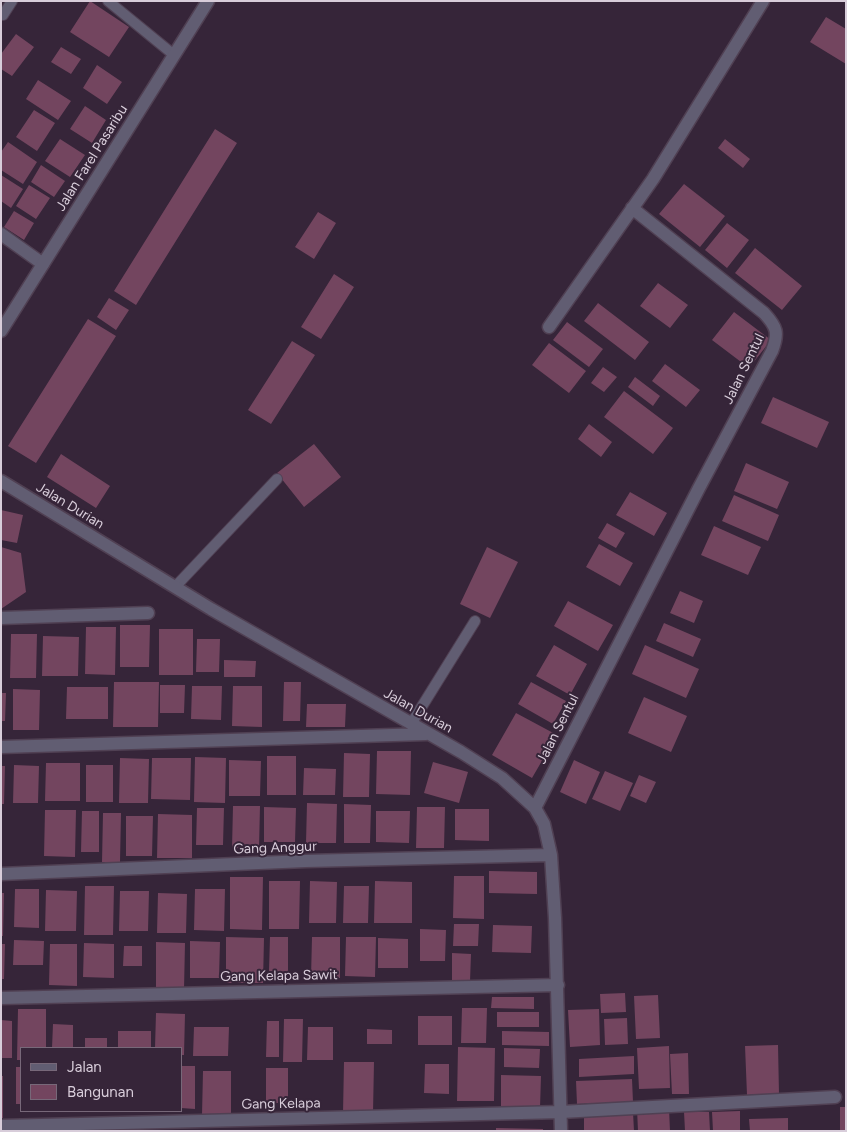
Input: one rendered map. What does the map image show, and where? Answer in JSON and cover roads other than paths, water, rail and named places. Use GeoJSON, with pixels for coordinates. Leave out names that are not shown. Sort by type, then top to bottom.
{"type":"FeatureCollection","features":[{"type":"Feature","properties":{"kind":"street","name":"Jalan Farel Pasaribu"},"geometry":{"type":"LineString","coordinates":[[1,331],[208,1]]}},
{"type":"Feature","properties":{"kind":"street"},"geometry":{"type":"LineString","coordinates":[[549,327],[653,179],[762,1]]}},
{"type":"Feature","properties":{"kind":"street","name":"Jalan Sentul"},"geometry":{"type":"LineString","coordinates":[[535,808],[778,337],[773,324],[764,313],[632,208]]}},
{"type":"Feature","properties":{"kind":"street"},"geometry":{"type":"LineString","coordinates":[[1,234],[43,264]]}},
{"type":"Feature","properties":{"kind":"street","name":"Jalan Durian"},"geometry":{"type":"LineString","coordinates":[[1,481],[175,587],[502,778],[535,808],[544,824],[551,855],[558,985],[561,1131]]}},
{"type":"Feature","properties":{"kind":"street"},"geometry":{"type":"LineString","coordinates":[[1,618],[148,613]]}},
{"type":"Feature","properties":{"kind":"street"},"geometry":{"type":"LineString","coordinates":[[1,747],[429,734]]}},
{"type":"Feature","properties":{"kind":"street","name":"Gang Anggur"},"geometry":{"type":"LineString","coordinates":[[1,874],[306,861],[551,855]]}},
{"type":"Feature","properties":{"kind":"street","name":"Gang Kelapa Sawit"},"geometry":{"type":"LineString","coordinates":[[1,998],[558,985]]}},
{"type":"Feature","properties":{"kind":"street","name":"Gang Kelapa"},"geometry":{"type":"LineString","coordinates":[[1,1126],[560,1112],[835,1096]]}},
{"type":"Feature","properties":{"kind":"lane"},"geometry":{"type":"LineString","coordinates":[[3,15],[12,1]]}},
{"type":"Feature","properties":{"kind":"lane"},"geometry":{"type":"LineString","coordinates":[[108,1],[174,55]]}},
{"type":"Feature","properties":{"kind":"lane"},"geometry":{"type":"LineString","coordinates":[[175,587],[278,479]]}},
{"type":"Feature","properties":{"kind":"lane"},"geometry":{"type":"LineString","coordinates":[[411,724],[475,621]]}}]}
